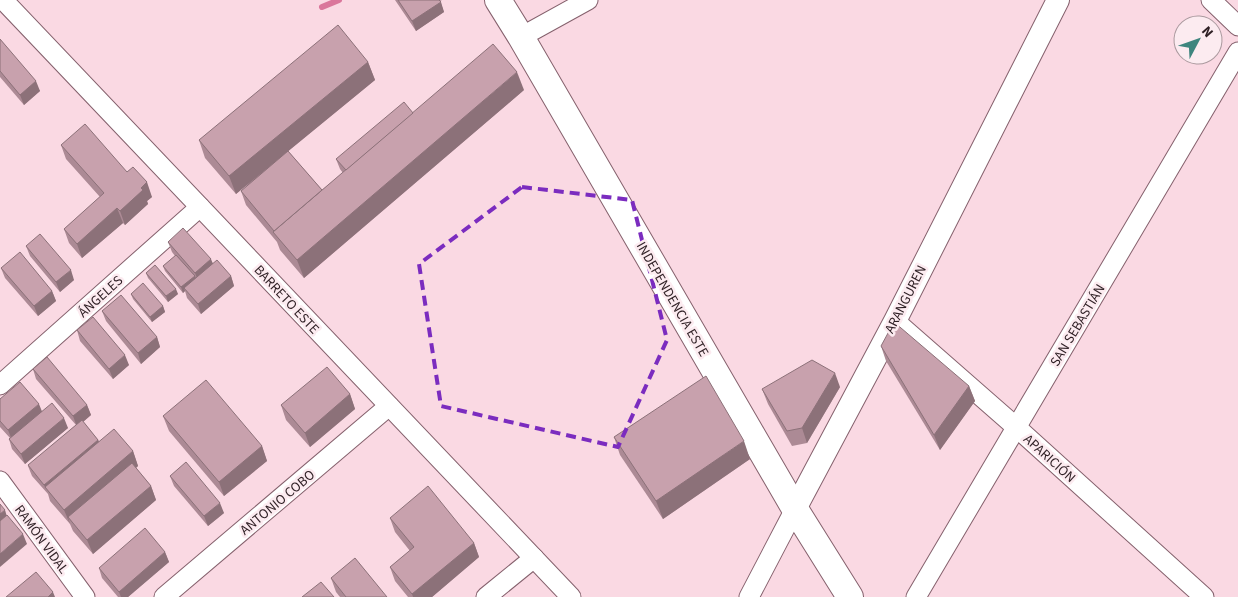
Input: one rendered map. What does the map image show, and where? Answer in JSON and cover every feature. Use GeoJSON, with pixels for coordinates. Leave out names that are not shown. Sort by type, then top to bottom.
{"type":"FeatureCollection","features":[{"type":"Feature","properties":{"kind":"main road","name":"INDEPENDENCIA ESTE"},"geometry":{"type":"LineString","coordinates":[[498,0],[795,509],[850,597]]}},
{"type":"Feature","properties":{"kind":"street"},"geometry":{"type":"LineString","coordinates":[[521,37],[588,0]]}},
{"type":"Feature","properties":{"kind":"street","name":"ARANGUREN"},"geometry":{"type":"LineString","coordinates":[[749,597],[894,321],[1058,0]]}},
{"type":"Feature","properties":{"kind":"street"},"geometry":{"type":"LineString","coordinates":[[1211,0],[1238,26]]}},
{"type":"Feature","properties":{"kind":"street","name":"BARRETO ESTE"},"geometry":{"type":"LineString","coordinates":[[6,4],[571,597]]}},
{"type":"Feature","properties":{"kind":"street","name":"SAN SEBASTIÁN"},"geometry":{"type":"LineString","coordinates":[[916,597],[1238,52]]}},
{"type":"Feature","properties":{"kind":"street","name":"ÁNGELES"},"geometry":{"type":"LineString","coordinates":[[0,385],[200,207]]}},
{"type":"Feature","properties":{"kind":"street","name":"APARICIÓN"},"geometry":{"type":"LineString","coordinates":[[894,321],[1016,427],[1204,597]]}},
{"type":"Feature","properties":{"kind":"street","name":"ANTONIO COBO"},"geometry":{"type":"LineString","coordinates":[[164,597],[389,406]]}},
{"type":"Feature","properties":{"kind":"street","name":"RAMÓN VIDAL"},"geometry":{"type":"LineString","coordinates":[[0,481],[85,597]]}},
{"type":"Feature","properties":{"kind":"street"},"geometry":{"type":"LineString","coordinates":[[486,597],[534,558]]}},
{"type":"Feature","properties":{"kind":"highlighted area"},"geometry":{"type":"Polygon","coordinates":[[[522,187],[632,200],[667,340],[618,447],[441,406],[419,264],[522,187]]]}},
{"type":"Feature","properties":{"kind":"building"},"geometry":{"type":"Polygon","coordinates":[[[398,0],[439,0],[441,2],[412,21],[398,0]]]}},
{"type":"Feature","properties":{"kind":"building"},"geometry":{"type":"Polygon","coordinates":[[[338,25],[368,62],[229,176],[199,140],[338,25]]]}},
{"type":"Feature","properties":{"kind":"building"},"geometry":{"type":"Polygon","coordinates":[[[0,39],[36,81],[20,95],[0,71],[0,39]]]}},
{"type":"Feature","properties":{"kind":"building"},"geometry":{"type":"Polygon","coordinates":[[[493,44],[517,72],[297,260],[273,232],[493,44]]]}},
{"type":"Feature","properties":{"kind":"building"},"geometry":{"type":"Polygon","coordinates":[[[404,102],[413,113],[346,170],[336,159],[404,102]]]}},
{"type":"Feature","properties":{"kind":"building"},"geometry":{"type":"Polygon","coordinates":[[[85,124],[127,172],[133,167],[147,182],[141,188],[143,190],[120,211],[117,208],[77,244],[64,229],[104,193],[61,145],[85,124]]]}},
{"type":"Feature","properties":{"kind":"building"},"geometry":{"type":"Polygon","coordinates":[[[288,151],[322,190],[274,231],[241,191],[288,151]]]}},
{"type":"Feature","properties":{"kind":"building"},"geometry":{"type":"Polygon","coordinates":[[[183,228],[211,259],[195,273],[168,242],[183,228]]]}},
{"type":"Feature","properties":{"kind":"building"},"geometry":{"type":"Polygon","coordinates":[[[40,234],[71,270],[56,282],[26,246],[40,234]]]}},
{"type":"Feature","properties":{"kind":"building"},"geometry":{"type":"Polygon","coordinates":[[[20,252],[52,291],[34,306],[1,268],[20,252]]]}},
{"type":"Feature","properties":{"kind":"building"},"geometry":{"type":"Polygon","coordinates":[[[176,255],[195,276],[181,287],[163,266],[176,255]]]}},
{"type":"Feature","properties":{"kind":"building"},"geometry":{"type":"Polygon","coordinates":[[[217,260],[231,276],[198,304],[184,288],[217,260]]]}},
{"type":"Feature","properties":{"kind":"building"},"geometry":{"type":"Polygon","coordinates":[[[155,265],[176,289],[166,296],[146,273],[155,265]]]}},
{"type":"Feature","properties":{"kind":"building"},"geometry":{"type":"Polygon","coordinates":[[[143,283],[163,306],[150,317],[131,294],[143,283]]]}},
{"type":"Feature","properties":{"kind":"building"},"geometry":{"type":"Polygon","coordinates":[[[121,295],[157,337],[138,353],[102,311],[121,295]]]}},
{"type":"Feature","properties":{"kind":"building"},"geometry":{"type":"Polygon","coordinates":[[[93,317],[125,355],[109,369],[77,330],[93,317]]]}},
{"type":"Feature","properties":{"kind":"building"},"geometry":{"type":"Polygon","coordinates":[[[894,322],[969,386],[934,435],[881,346],[894,322]]]}},
{"type":"Feature","properties":{"kind":"building"},"geometry":{"type":"Polygon","coordinates":[[[47,357],[87,405],[73,416],[33,369],[47,357]]]}},
{"type":"Feature","properties":{"kind":"building"},"geometry":{"type":"Polygon","coordinates":[[[812,360],[835,373],[802,428],[787,431],[762,389],[812,360]]]}},
{"type":"Feature","properties":{"kind":"building"},"geometry":{"type":"Polygon","coordinates":[[[327,367],[350,394],[305,433],[281,405],[327,367]]]}},
{"type":"Feature","properties":{"kind":"building"},"geometry":{"type":"Polygon","coordinates":[[[706,376],[744,441],[656,501],[614,437],[706,376]]]}},
{"type":"Feature","properties":{"kind":"building"},"geometry":{"type":"Polygon","coordinates":[[[206,380],[262,446],[219,482],[163,416],[206,380]]]}},
{"type":"Feature","properties":{"kind":"building"},"geometry":{"type":"Polygon","coordinates":[[[20,382],[39,404],[8,430],[0,421],[0,399],[20,382]]]}},
{"type":"Feature","properties":{"kind":"building"},"geometry":{"type":"Polygon","coordinates":[[[52,403],[64,418],[21,454],[9,439],[52,403]]]}},
{"type":"Feature","properties":{"kind":"building"},"geometry":{"type":"Polygon","coordinates":[[[82,420],[98,440],[44,485],[28,465],[82,420]]]}},
{"type":"Feature","properties":{"kind":"building"},"geometry":{"type":"Polygon","coordinates":[[[114,429],[133,451],[64,510],[45,487],[114,429]]]}},
{"type":"Feature","properties":{"kind":"building"},"geometry":{"type":"Polygon","coordinates":[[[186,462],[220,503],[204,516],[170,476],[186,462]]]}},
{"type":"Feature","properties":{"kind":"building"},"geometry":{"type":"Polygon","coordinates":[[[132,463],[151,486],[87,540],[68,517],[132,463]]]}},
{"type":"Feature","properties":{"kind":"building"},"geometry":{"type":"Polygon","coordinates":[[[428,486],[474,543],[412,594],[390,567],[414,547],[390,518],[428,486]]]}},
{"type":"Feature","properties":{"kind":"building"},"geometry":{"type":"Polygon","coordinates":[[[0,504],[5,510],[0,514],[0,504]]]}},
{"type":"Feature","properties":{"kind":"building"},"geometry":{"type":"Polygon","coordinates":[[[7,515],[23,534],[0,554],[0,521],[7,515]]]}},
{"type":"Feature","properties":{"kind":"building"},"geometry":{"type":"Polygon","coordinates":[[[145,528],[165,552],[119,592],[99,568],[145,528]]]}},
{"type":"Feature","properties":{"kind":"building"},"geometry":{"type":"Polygon","coordinates":[[[355,558],[387,597],[346,597],[331,578],[355,558]]]}},
{"type":"Feature","properties":{"kind":"building"},"geometry":{"type":"Polygon","coordinates":[[[36,572],[53,592],[48,597],[6,597],[36,572]]]}},
{"type":"Feature","properties":{"kind":"building"},"geometry":{"type":"Polygon","coordinates":[[[321,582],[334,597],[302,597],[321,582]]]}},
{"type":"Feature","properties":{"kind":"waterway"},"geometry":{"type":"LineString","coordinates":[[322,7],[339,0]]}}]}
